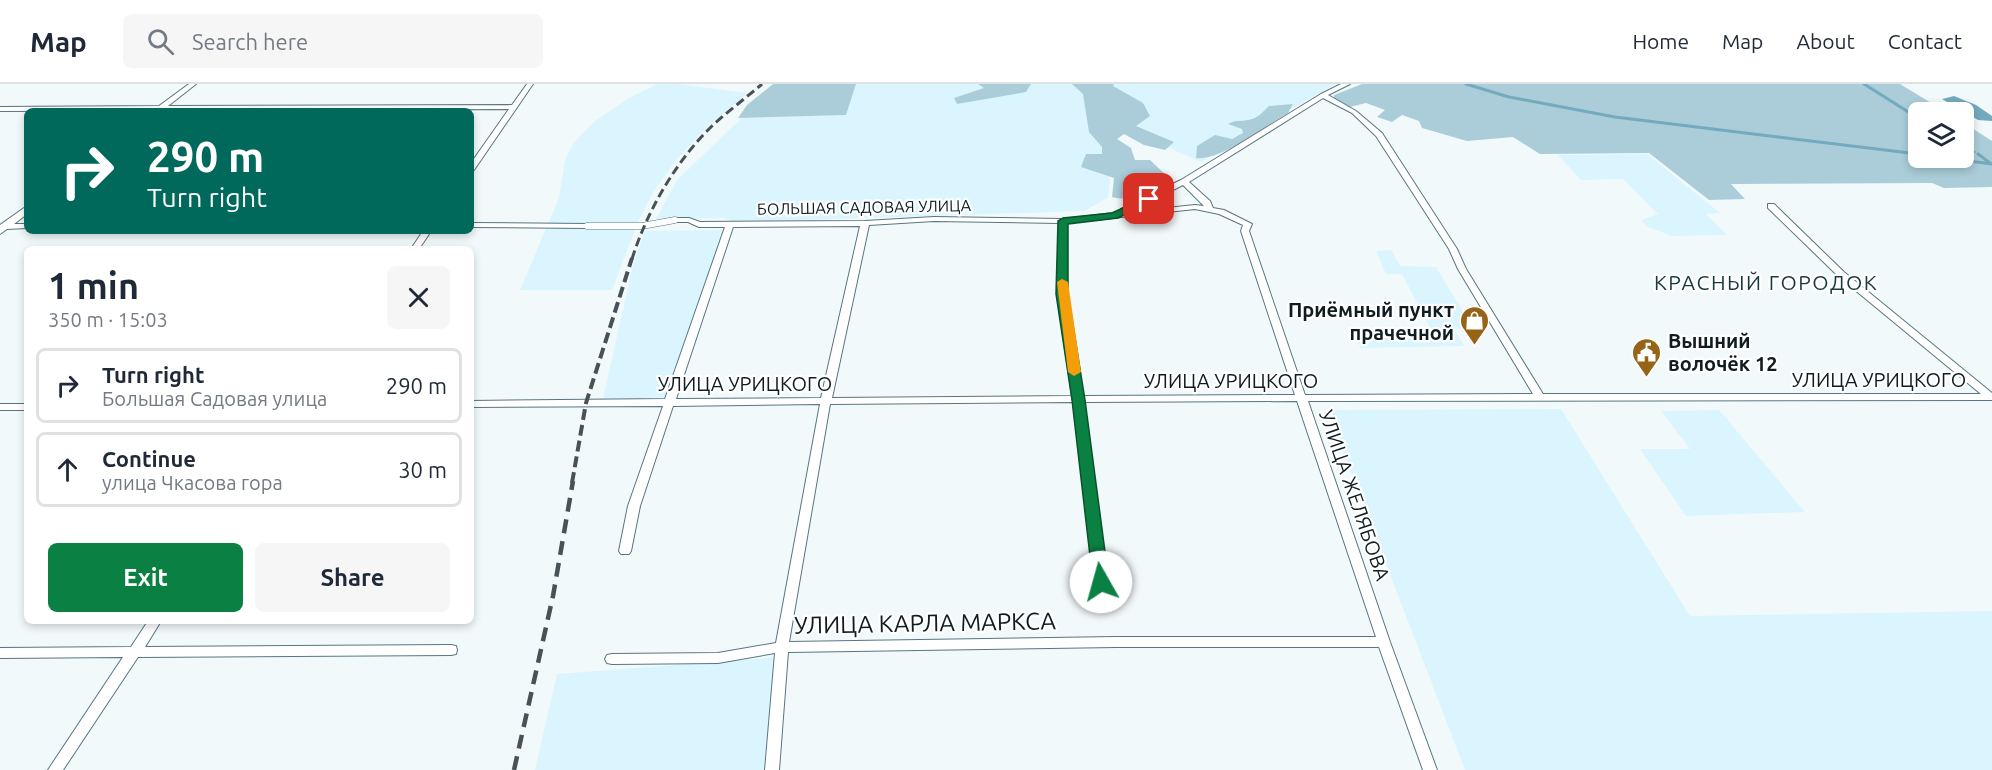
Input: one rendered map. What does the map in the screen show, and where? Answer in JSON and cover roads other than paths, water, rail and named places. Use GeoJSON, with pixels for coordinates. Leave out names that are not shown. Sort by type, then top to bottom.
{"type":"FeatureCollection","features":[{"type":"Feature","properties":{"kind":"street"},"geometry":{"type":"LineString","coordinates":[[162,108],[193,84]]}},
{"type":"Feature","properties":{"kind":"street"},"geometry":{"type":"LineString","coordinates":[[474,164],[530,84]]}},
{"type":"Feature","properties":{"kind":"street"},"geometry":{"type":"LineString","coordinates":[[1114,216],[1184,182],[1323,95],[1347,84]]}},
{"type":"Feature","properties":{"kind":"street"},"geometry":{"type":"LineString","coordinates":[[1323,95],[1354,112],[1379,135],[1454,249],[1462,269],[1540,397]]}},
{"type":"Feature","properties":{"kind":"street"},"geometry":{"type":"LineString","coordinates":[[336,108],[513,106]]}},
{"type":"Feature","properties":{"kind":"street"},"geometry":{"type":"LineString","coordinates":[[0,109],[24,109]]}},
{"type":"Feature","properties":{"kind":"street"},"geometry":{"type":"LineString","coordinates":[[1184,182],[1207,203],[1209,208]]}},
{"type":"Feature","properties":{"kind":"street"},"geometry":{"type":"LineString","coordinates":[[1771,206],[1841,274],[1991,397]]}},
{"type":"Feature","properties":{"kind":"street","name":"БОЛЬШАЯ САДОВАЯ УЛИЦА"},"geometry":{"type":"LineString","coordinates":[[474,225],[642,226],[675,220],[689,220],[699,225],[865,223],[934,219],[1063,221],[1180,207],[1209,208],[1248,224],[1245,231]]}},
{"type":"Feature","properties":{"kind":"street"},"geometry":{"type":"LineString","coordinates":[[2,228],[24,212]]}},
{"type":"Feature","properties":{"kind":"street"},"geometry":{"type":"LineString","coordinates":[[1063,221],[1062,294],[1101,582]]}},
{"type":"Feature","properties":{"kind":"street"},"geometry":{"type":"LineString","coordinates":[[772,770],[782,647],[826,400],[865,223]]}},
{"type":"Feature","properties":{"kind":"street"},"geometry":{"type":"LineString","coordinates":[[625,551],[634,506],[672,401],[730,225]]}},
{"type":"Feature","properties":{"kind":"street"},"geometry":{"type":"LineString","coordinates":[[2,228],[24,226]]}},
{"type":"Feature","properties":{"kind":"street","name":"УЛИЦА ЖЕЛЯБОВА"},"geometry":{"type":"LineString","coordinates":[[1245,231],[1384,642],[1430,770]]}},
{"type":"Feature","properties":{"kind":"street","name":"УЛИЦА УРИЦКОГО"},"geometry":{"type":"LineString","coordinates":[[474,404],[826,400],[1991,397]]}},
{"type":"Feature","properties":{"kind":"street"},"geometry":{"type":"LineString","coordinates":[[0,407],[24,407]]}},
{"type":"Feature","properties":{"kind":"street"},"geometry":{"type":"LineString","coordinates":[[55,770],[153,624]]}},
{"type":"Feature","properties":{"kind":"street","name":"УЛИЦА КАРЛА МАРКСА"},"geometry":{"type":"LineString","coordinates":[[612,659],[718,658],[782,647],[1116,642],[1384,642]]}},
{"type":"Feature","properties":{"kind":"street"},"geometry":{"type":"LineString","coordinates":[[0,653],[451,650]]}},
{"type":"Feature","properties":{"kind":"waterway"},"geometry":{"type":"LineString","coordinates":[[1466,84],[1509,97],[1615,117],[1908,153]]}},
{"type":"Feature","properties":{"kind":"waterway"},"geometry":{"type":"LineString","coordinates":[[1864,84],[1908,112]]}},
{"type":"Feature","properties":{"kind":"waterway"},"geometry":{"type":"LineString","coordinates":[[1978,154],[1990,163]]}},
{"type":"Feature","properties":{"kind":"waterway"},"geometry":{"type":"LineString","coordinates":[[1974,162],[1992,164]]}},
{"type":"Feature","properties":{"kind":"railway"},"geometry":{"type":"LineString","coordinates":[[632,259],[654,205],[686,155],[712,126],[762,84]]}},
{"type":"Feature","properties":{"kind":"railway"},"geometry":{"type":"LineString","coordinates":[[572,483],[586,403],[632,258]]}},
{"type":"Feature","properties":{"kind":"railway"},"geometry":{"type":"LineString","coordinates":[[514,770],[553,596],[573,481]]}},
{"type":"Feature","properties":{"kind":"place","name":"Приёмный пункт прачечной"},"geometry":{"type":"Point","coordinates":[1475,346]}},
{"type":"Feature","properties":{"kind":"place","name":"Вышний волочёк 12"},"geometry":{"type":"Point","coordinates":[1647,378]}},
{"type":"Feature","properties":{"kind":"district","name":"КРАСНЫЙ ГОРОДОК"},"geometry":{"type":"Point","coordinates":[1766,282]}}]}
